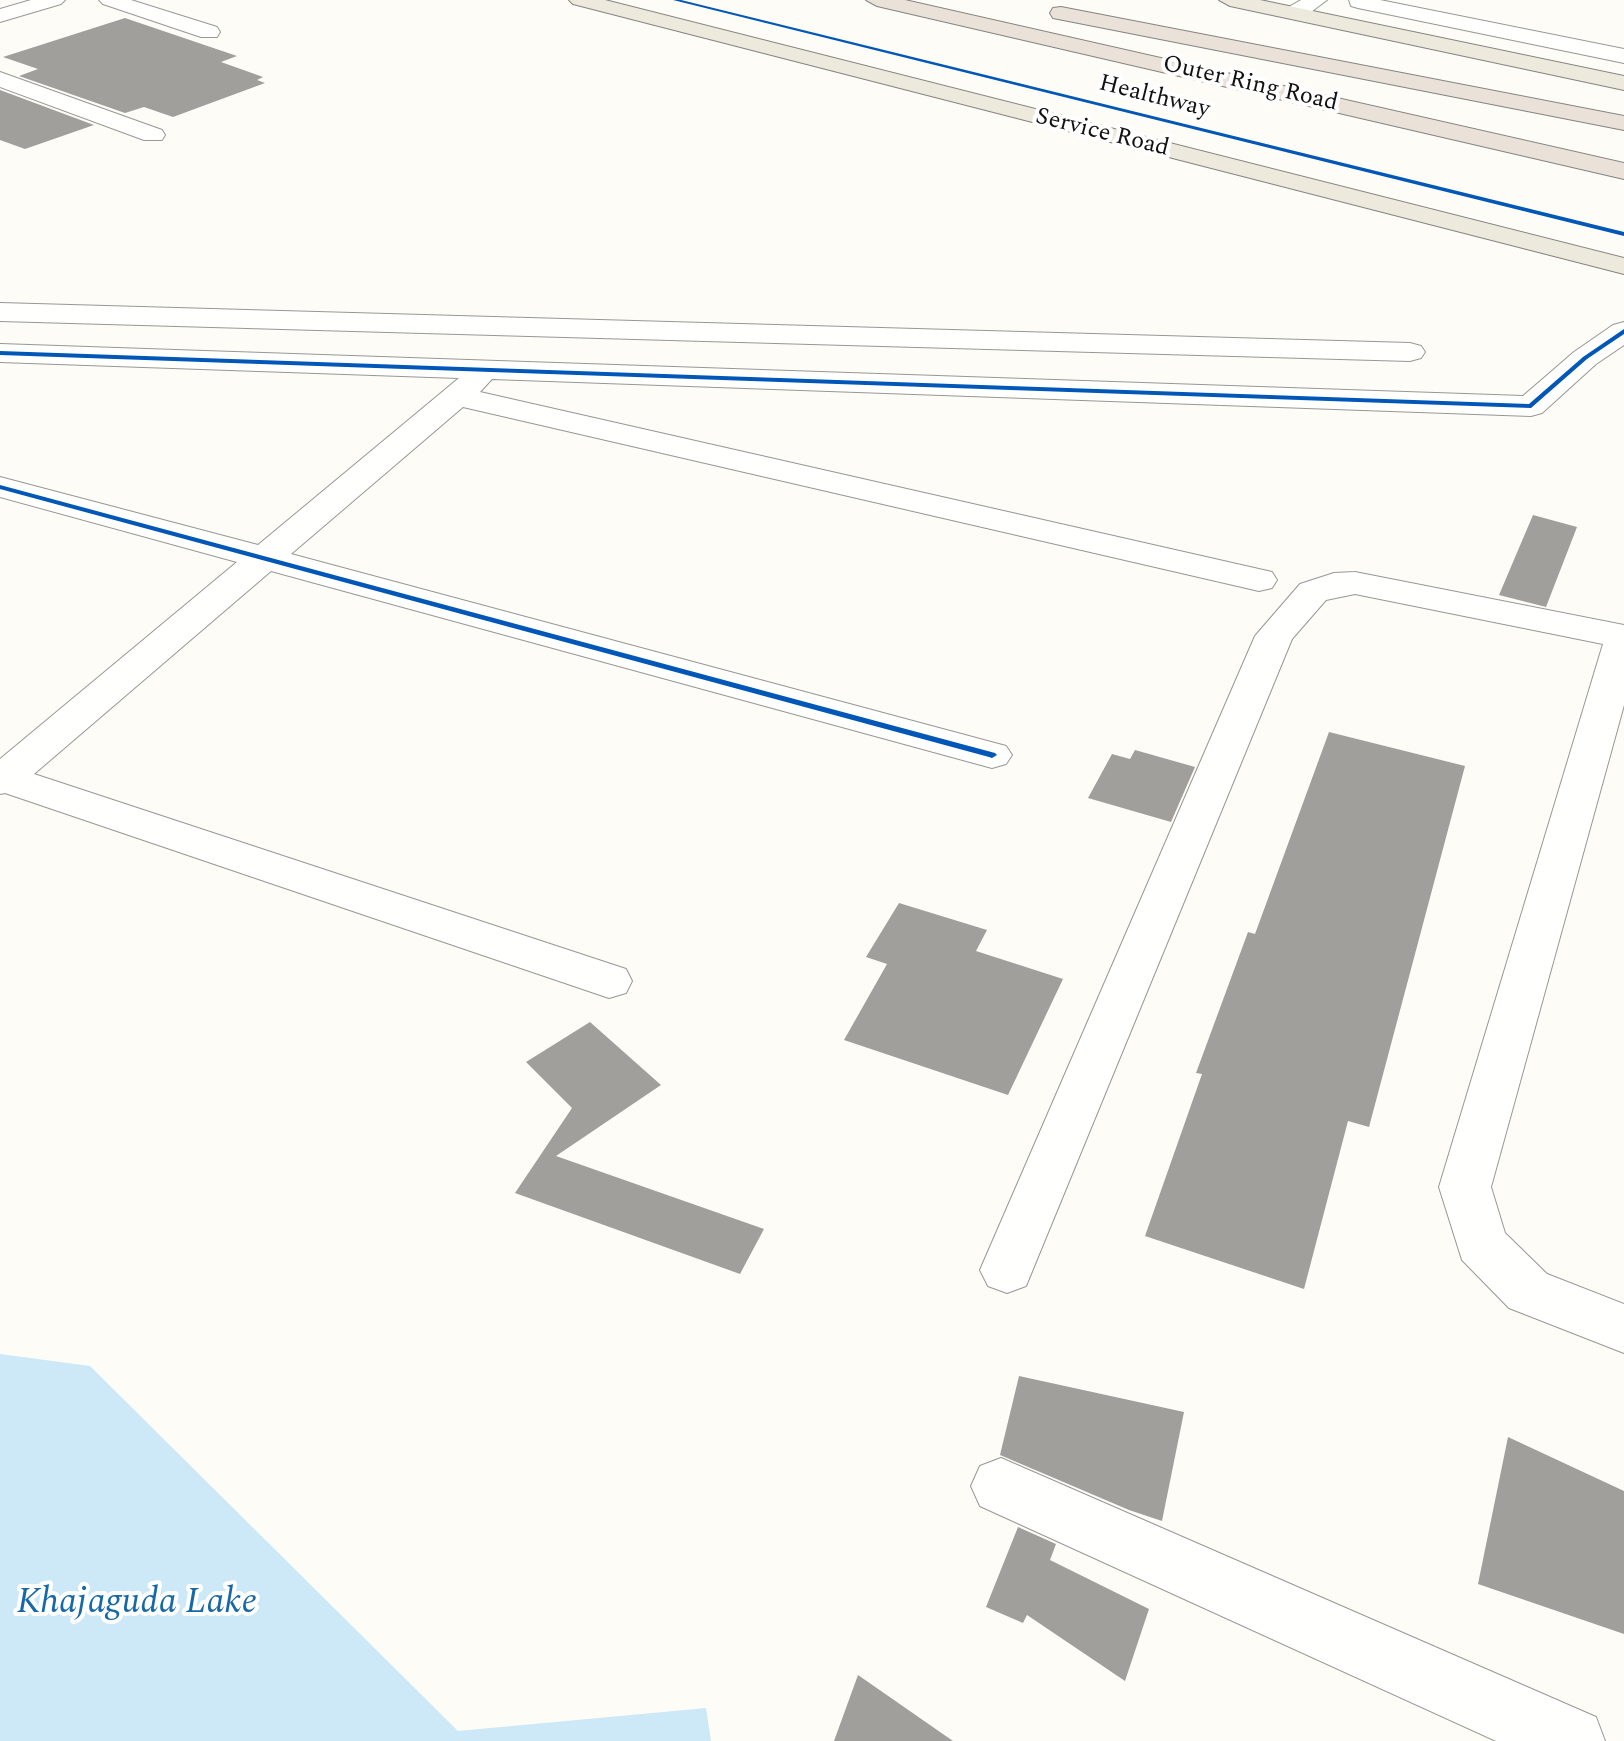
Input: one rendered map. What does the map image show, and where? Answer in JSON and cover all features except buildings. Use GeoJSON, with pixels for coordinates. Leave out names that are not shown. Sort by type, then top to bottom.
{"type":"FeatureCollection","features":[{"type":"Feature","properties":{"kind":"highway","name":"Outer Ring Road"},"geometry":{"type":"LineString","coordinates":[[877,0],[1624,171]]}},
{"type":"Feature","properties":{"kind":"highway","name":"Outer Ring Road"},"geometry":{"type":"LineString","coordinates":[[1624,123],[1035,8],[1624,143]]}},
{"type":"Feature","properties":{"kind":"highway"},"geometry":{"type":"LineString","coordinates":[[998,28],[1624,189]]}},
{"type":"Feature","properties":{"kind":"main road","name":"Service Road"},"geometry":{"type":"LineString","coordinates":[[580,0],[1624,266]]}},
{"type":"Feature","properties":{"kind":"main road"},"geometry":{"type":"LineString","coordinates":[[1230,0],[1624,83]]}},
{"type":"Feature","properties":{"kind":"street"},"geometry":{"type":"LineString","coordinates":[[0,16],[54,0]]}},
{"type":"Feature","properties":{"kind":"street"},"geometry":{"type":"LineString","coordinates":[[110,0],[209,32]]}},
{"type":"Feature","properties":{"kind":"street"},"geometry":{"type":"LineString","coordinates":[[1295,13],[1316,0]]}},
{"type":"Feature","properties":{"kind":"street"},"geometry":{"type":"LineString","coordinates":[[1331,20],[1358,1],[1624,56]]}},
{"type":"Feature","properties":{"kind":"street"},"geometry":{"type":"LineString","coordinates":[[0,79],[153,135]]}},
{"type":"Feature","properties":{"kind":"street"},"geometry":{"type":"LineString","coordinates":[[0,312],[1410,352]]}},
{"type":"Feature","properties":{"kind":"street"},"geometry":{"type":"LineString","coordinates":[[0,353],[1531,406],[1585,358],[1624,331]]}},
{"type":"Feature","properties":{"kind":"street"},"geometry":{"type":"LineString","coordinates":[[1339,350],[1351,400]]}},
{"type":"Feature","properties":{"kind":"street"},"geometry":{"type":"LineString","coordinates":[[1,779],[488,370]]}},
{"type":"Feature","properties":{"kind":"street"},"geometry":{"type":"LineString","coordinates":[[456,396],[1259,580]]}},
{"type":"Feature","properties":{"kind":"street"},"geometry":{"type":"LineString","coordinates":[[0,487],[992,755]]}},
{"type":"Feature","properties":{"kind":"street"},"geometry":{"type":"LineString","coordinates":[[1007,1270],[1274,636],[1313,592],[1334,584],[1355,583],[1623,636],[1465,1187],[1481,1244],[1528,1291],[1624,1329]]}},
{"type":"Feature","properties":{"kind":"street"},"geometry":{"type":"LineString","coordinates":[[1,779],[609,981]]}},
{"type":"Feature","properties":{"kind":"street"},"geometry":{"type":"LineString","coordinates":[[1001,1486],[1572,1741]]}},
{"type":"Feature","properties":{"kind":"water","name":"Khajaguda Lake"},"geometry":{"type":"Polygon","coordinates":[[[0,1354],[90,1366],[458,1731],[706,1708],[711,1741],[0,1741],[0,1354]]]}},
{"type":"Feature","properties":{"kind":"cycle path","name":"Healthway"},"geometry":{"type":"LineString","coordinates":[[675,0],[1624,234]]}},
{"type":"Feature","properties":{"kind":"cycle path"},"geometry":{"type":"LineString","coordinates":[[0,353],[1531,406],[1585,358],[1624,331]]}},
{"type":"Feature","properties":{"kind":"cycle path"},"geometry":{"type":"LineString","coordinates":[[0,487],[992,755]]}}]}
